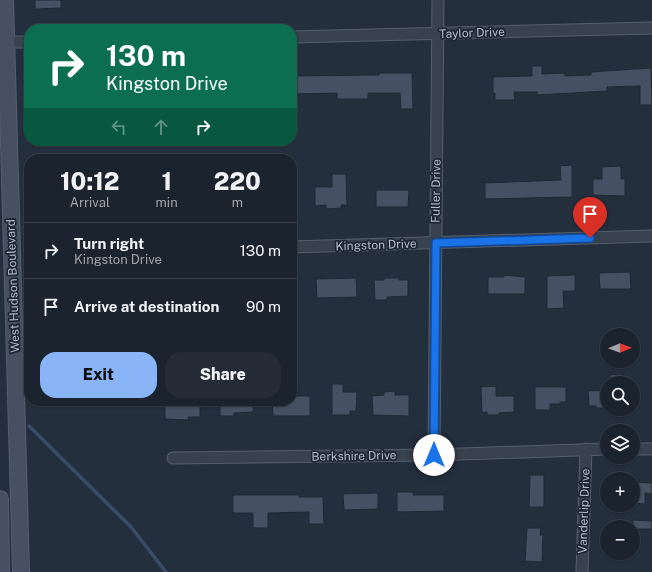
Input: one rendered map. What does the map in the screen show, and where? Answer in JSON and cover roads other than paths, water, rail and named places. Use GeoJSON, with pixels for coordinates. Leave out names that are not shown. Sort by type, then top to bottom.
{"type":"FeatureCollection","features":[{"type":"Feature","properties":{"kind":"main road","name":"West Hudson Boulevard"},"geometry":{"type":"LineString","coordinates":[[5,0],[3,42],[21,572]]}},
{"type":"Feature","properties":{"kind":"main road"},"geometry":{"type":"LineString","coordinates":[[0,499],[1,572]]}},
{"type":"Feature","properties":{"kind":"street","name":"Fuller Drive"},"geometry":{"type":"LineString","coordinates":[[434,455],[438,0]]}},
{"type":"Feature","properties":{"kind":"street","name":"Taylor Drive"},"geometry":{"type":"LineString","coordinates":[[297,37],[652,28]]}},
{"type":"Feature","properties":{"kind":"street"},"geometry":{"type":"LineString","coordinates":[[3,42],[24,42]]}},
{"type":"Feature","properties":{"kind":"street","name":"Kingston Drive"},"geometry":{"type":"LineString","coordinates":[[297,248],[652,236]]}},
{"type":"Feature","properties":{"kind":"street","name":"Vanderlip Drive"},"geometry":{"type":"LineString","coordinates":[[582,572],[586,449]]}},
{"type":"Feature","properties":{"kind":"street","name":"Berkshire Drive"},"geometry":{"type":"LineString","coordinates":[[173,458],[434,455],[600,449]]}},
{"type":"Feature","properties":{"kind":"street"},"geometry":{"type":"LineString","coordinates":[[640,449],[652,449]]}},
{"type":"Feature","properties":{"kind":"waterway"},"geometry":{"type":"LineString","coordinates":[[29,426],[131,527],[166,572]]}}]}
